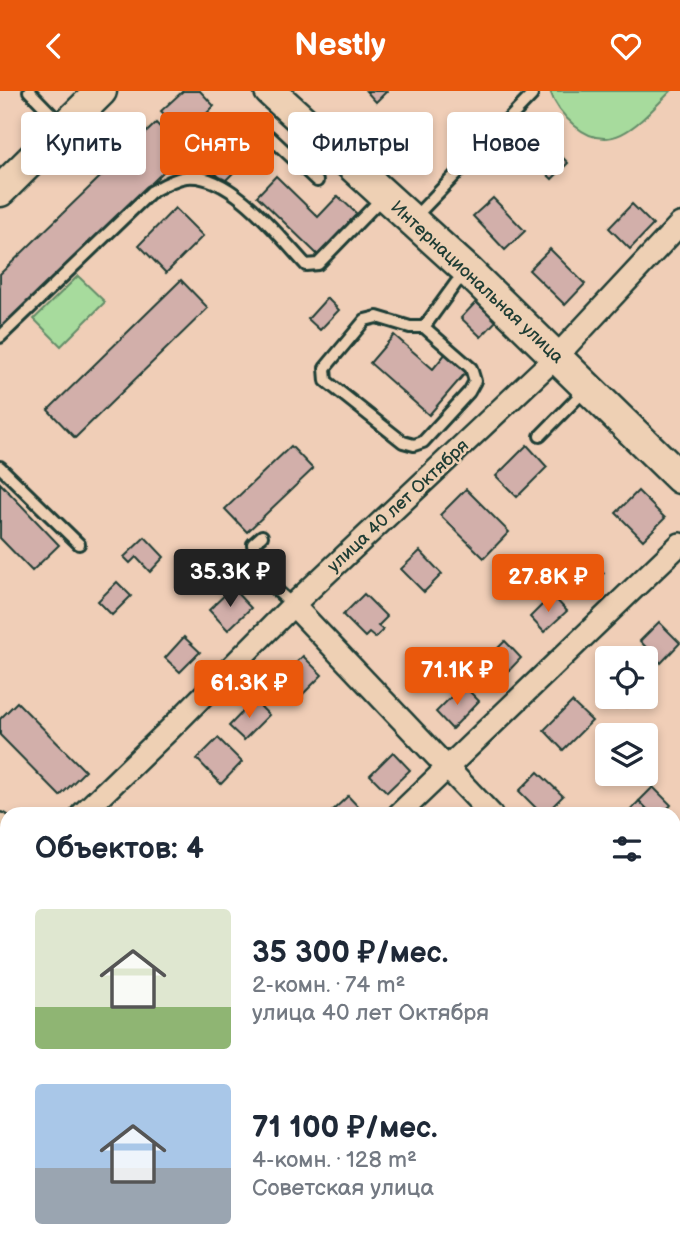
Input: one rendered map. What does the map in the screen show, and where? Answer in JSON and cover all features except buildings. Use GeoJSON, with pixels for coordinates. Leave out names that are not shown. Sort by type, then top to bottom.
{"type":"FeatureCollection","features":[{"type":"Feature","properties":{"kind":"main road"},"geometry":{"type":"LineString","coordinates":[[81,112],[101,91]]}},
{"type":"Feature","properties":{"kind":"main road","name":"Интернациональная улица"},"geometry":{"type":"LineString","coordinates":[[270,91],[469,272],[680,478]]}},
{"type":"Feature","properties":{"kind":"main road"},"geometry":{"type":"LineString","coordinates":[[0,191],[21,171]]}},
{"type":"Feature","properties":{"kind":"street","name":"улица 40 лет Октября"},"geometry":{"type":"LineString","coordinates":[[89,807],[293,605],[557,356],[680,224]]}},
{"type":"Feature","properties":{"kind":"street"},"geometry":{"type":"LineString","coordinates":[[406,807],[680,544]]}},
{"type":"Feature","properties":{"kind":"street"},"geometry":{"type":"LineString","coordinates":[[293,605],[484,807]]}},
{"type":"Feature","properties":{"kind":"lane"},"geometry":{"type":"LineString","coordinates":[[29,91],[49,112]]}},
{"type":"Feature","properties":{"kind":"lane"},"geometry":{"type":"LineString","coordinates":[[411,221],[532,95]]}},
{"type":"Feature","properties":{"kind":"lane"},"geometry":{"type":"LineString","coordinates":[[274,140],[317,181]]}},
{"type":"Feature","properties":{"kind":"lane"},"geometry":{"type":"LineString","coordinates":[[0,337],[151,192],[172,181],[187,177],[202,178],[221,186],[248,204],[306,265],[318,264],[385,196]]}},
{"type":"Feature","properties":{"kind":"lane"},"geometry":{"type":"LineString","coordinates":[[424,327],[456,283],[469,272]]}},
{"type":"Feature","properties":{"kind":"lane"},"geometry":{"type":"LineString","coordinates":[[377,317],[410,327],[424,327],[471,367],[475,381],[469,392],[424,442],[414,445],[402,442],[326,381],[325,368],[365,320],[377,317]]}},
{"type":"Feature","properties":{"kind":"lane"},"geometry":{"type":"LineString","coordinates":[[540,436],[588,387]]}},
{"type":"Feature","properties":{"kind":"lane"},"geometry":{"type":"LineString","coordinates":[[0,467],[79,544]]}},
{"type":"Feature","properties":{"kind":"lane"},"geometry":{"type":"LineString","coordinates":[[262,536],[253,544],[254,553],[261,559],[265,580],[293,605]]}},
{"type":"Feature","properties":{"kind":"green space"},"geometry":{"type":"Polygon","coordinates":[[[550,91],[671,91],[628,131],[603,138],[589,135],[575,126],[557,106],[550,91]]]}},
{"type":"Feature","properties":{"kind":"green space"},"geometry":{"type":"Polygon","coordinates":[[[78,276],[105,302],[61,346],[34,319],[78,276]]]}}]}
